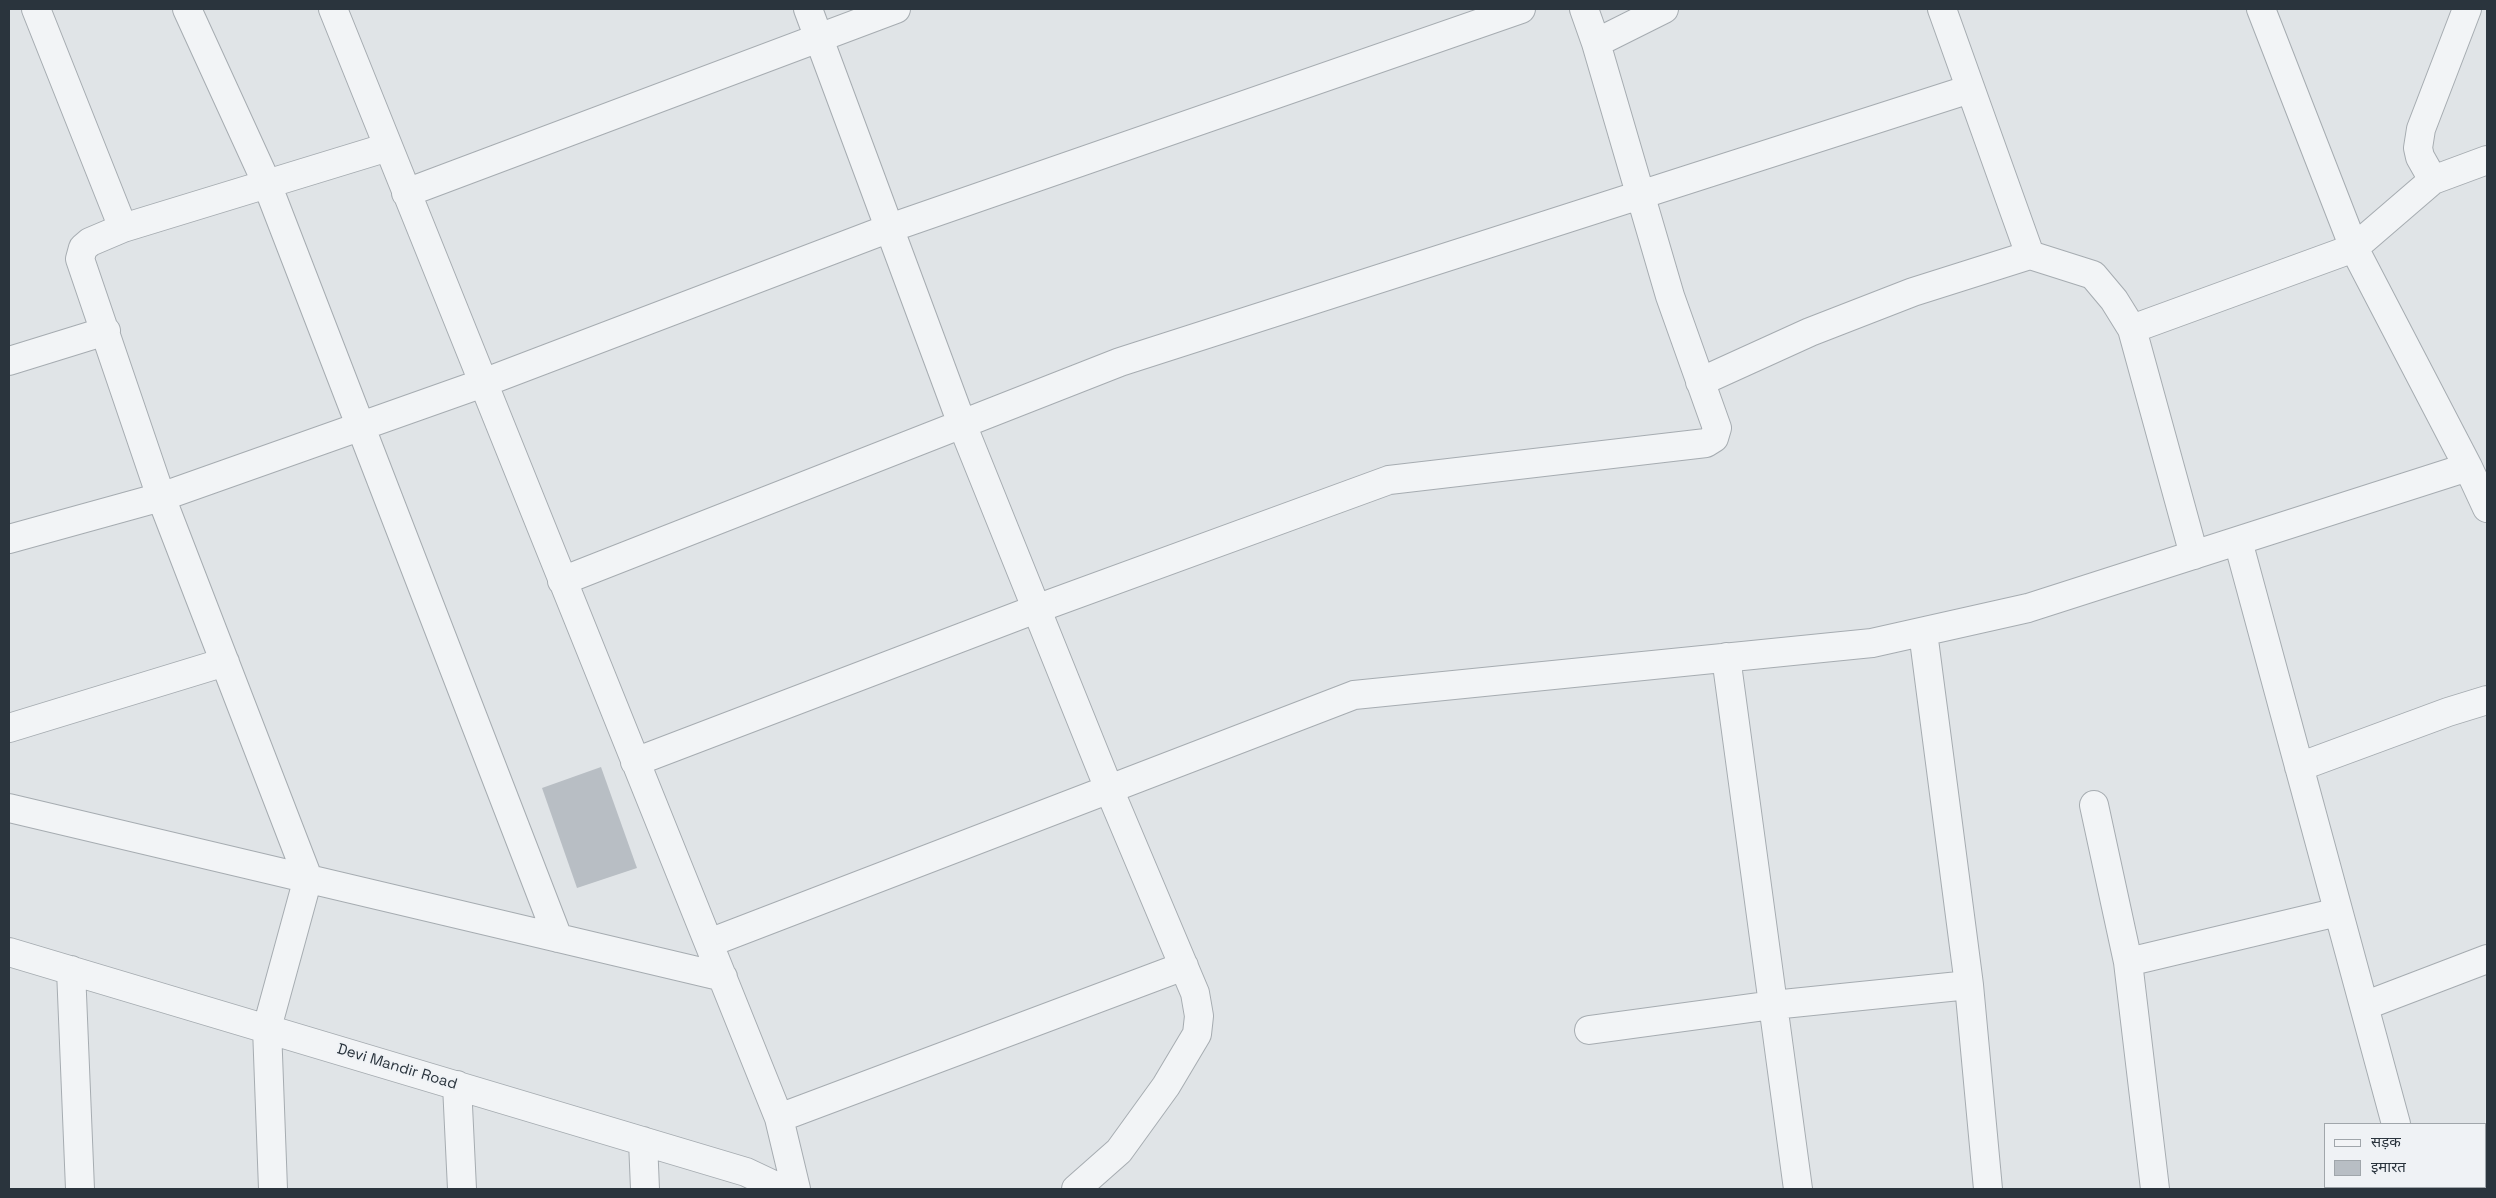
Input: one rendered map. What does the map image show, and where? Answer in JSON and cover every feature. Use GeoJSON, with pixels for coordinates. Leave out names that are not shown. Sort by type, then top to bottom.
{"type":"FeatureCollection","features":[{"type":"Feature","properties":{"kind":"street"},"geometry":{"type":"LineString","coordinates":[[36,9],[123,228]]}},
{"type":"Feature","properties":{"kind":"street"},"geometry":{"type":"LineString","coordinates":[[187,9],[267,184],[558,938]]}},
{"type":"Feature","properties":{"kind":"street"},"geometry":{"type":"LineString","coordinates":[[332,9],[779,1118],[796,1189]]}},
{"type":"Feature","properties":{"kind":"street"},"geometry":{"type":"LineString","coordinates":[[808,9],[962,424],[1109,789],[1195,993],[1199,1016],[1197,1034],[1166,1086],[1119,1151],[1076,1189]]}},
{"type":"Feature","properties":{"kind":"street"},"geometry":{"type":"LineString","coordinates":[[406,193],[896,9]]}},
{"type":"Feature","properties":{"kind":"street"},"geometry":{"type":"LineString","coordinates":[[9,538],[160,497],[483,383],[890,228],[1521,9]]}},
{"type":"Feature","properties":{"kind":"street"},"geometry":{"type":"LineString","coordinates":[[635,762],[1036,609],[1389,480],[1706,443],[1714,438],[1717,428],[1670,296],[1596,43],[1584,9]]}},
{"type":"Feature","properties":{"kind":"street"},"geometry":{"type":"LineString","coordinates":[[1596,43],[1664,9]]}},
{"type":"Feature","properties":{"kind":"street"},"geometry":{"type":"LineString","coordinates":[[1942,9],[2030,255]]}},
{"type":"Feature","properties":{"kind":"street"},"geometry":{"type":"LineString","coordinates":[[2261,9],[2354,248],[2476,472],[2487,508]]}},
{"type":"Feature","properties":{"kind":"street"},"geometry":{"type":"LineString","coordinates":[[2433,180],[2420,157],[2418,148],[2421,129],[2467,9]]}},
{"type":"Feature","properties":{"kind":"street"},"geometry":{"type":"LineString","coordinates":[[562,581],[1120,362],[1970,89]]}},
{"type":"Feature","properties":{"kind":"street"},"geometry":{"type":"LineString","coordinates":[[273,1189],[267,1028],[308,878],[160,497],[80,258],[83,248],[90,242],[123,228],[388,146]]}},
{"type":"Feature","properties":{"kind":"street"},"geometry":{"type":"LineString","coordinates":[[2132,329],[2354,248],[2433,180],[2487,160]]}},
{"type":"Feature","properties":{"kind":"street"},"geometry":{"type":"LineString","coordinates":[[1700,382],[1810,332],[1913,292],[2030,255],[2093,275],[2114,300],[2132,329],[2194,555]]}},
{"type":"Feature","properties":{"kind":"street"},"geometry":{"type":"LineString","coordinates":[[9,361],[106,332]]}},
{"type":"Feature","properties":{"kind":"street"},"geometry":{"type":"LineString","coordinates":[[709,943],[1354,695],[1872,643],[2028,608],[2238,540],[2476,472]]}},
{"type":"Feature","properties":{"kind":"street"},"geometry":{"type":"LineString","coordinates":[[2238,540],[2396,1123]]}},
{"type":"Feature","properties":{"kind":"street"},"geometry":{"type":"LineString","coordinates":[[1923,632],[1969,985],[1988,1189]]}},
{"type":"Feature","properties":{"kind":"street"},"geometry":{"type":"LineString","coordinates":[[1726,657],[1798,1189]]}},
{"type":"Feature","properties":{"kind":"street"},"geometry":{"type":"LineString","coordinates":[[9,728],[224,662]]}},
{"type":"Feature","properties":{"kind":"street"},"geometry":{"type":"LineString","coordinates":[[2299,767],[2448,712],[2487,700]]}},
{"type":"Feature","properties":{"kind":"street"},"geometry":{"type":"LineString","coordinates":[[2094,805],[2128,962],[2155,1189]]}},
{"type":"Feature","properties":{"kind":"street"},"geometry":{"type":"LineString","coordinates":[[9,808],[722,978]]}},
{"type":"Feature","properties":{"kind":"street"},"geometry":{"type":"LineString","coordinates":[[2128,962],[2338,912]]}},
{"type":"Feature","properties":{"kind":"street","name":"Devi Mandir Road"},"geometry":{"type":"LineString","coordinates":[[9,952],[746,1172],[782,1189]]}},
{"type":"Feature","properties":{"kind":"street"},"geometry":{"type":"LineString","coordinates":[[2364,1006],[2487,960]]}},
{"type":"Feature","properties":{"kind":"street"},"geometry":{"type":"LineString","coordinates":[[779,1118],[1184,966]]}},
{"type":"Feature","properties":{"kind":"street"},"geometry":{"type":"LineString","coordinates":[[71,970],[80,1189]]}},
{"type":"Feature","properties":{"kind":"street"},"geometry":{"type":"LineString","coordinates":[[1589,1030],[1773,1005],[1969,985]]}},
{"type":"Feature","properties":{"kind":"street"},"geometry":{"type":"LineString","coordinates":[[458,1085],[462,1189]]}},
{"type":"Feature","properties":{"kind":"street"},"geometry":{"type":"LineString","coordinates":[[642,1141],[645,1189]]}},
{"type":"Feature","properties":{"kind":"building"},"geometry":{"type":"Polygon","coordinates":[[[601,767],[637,868],[577,888],[542,788],[601,767]]]}}]}
